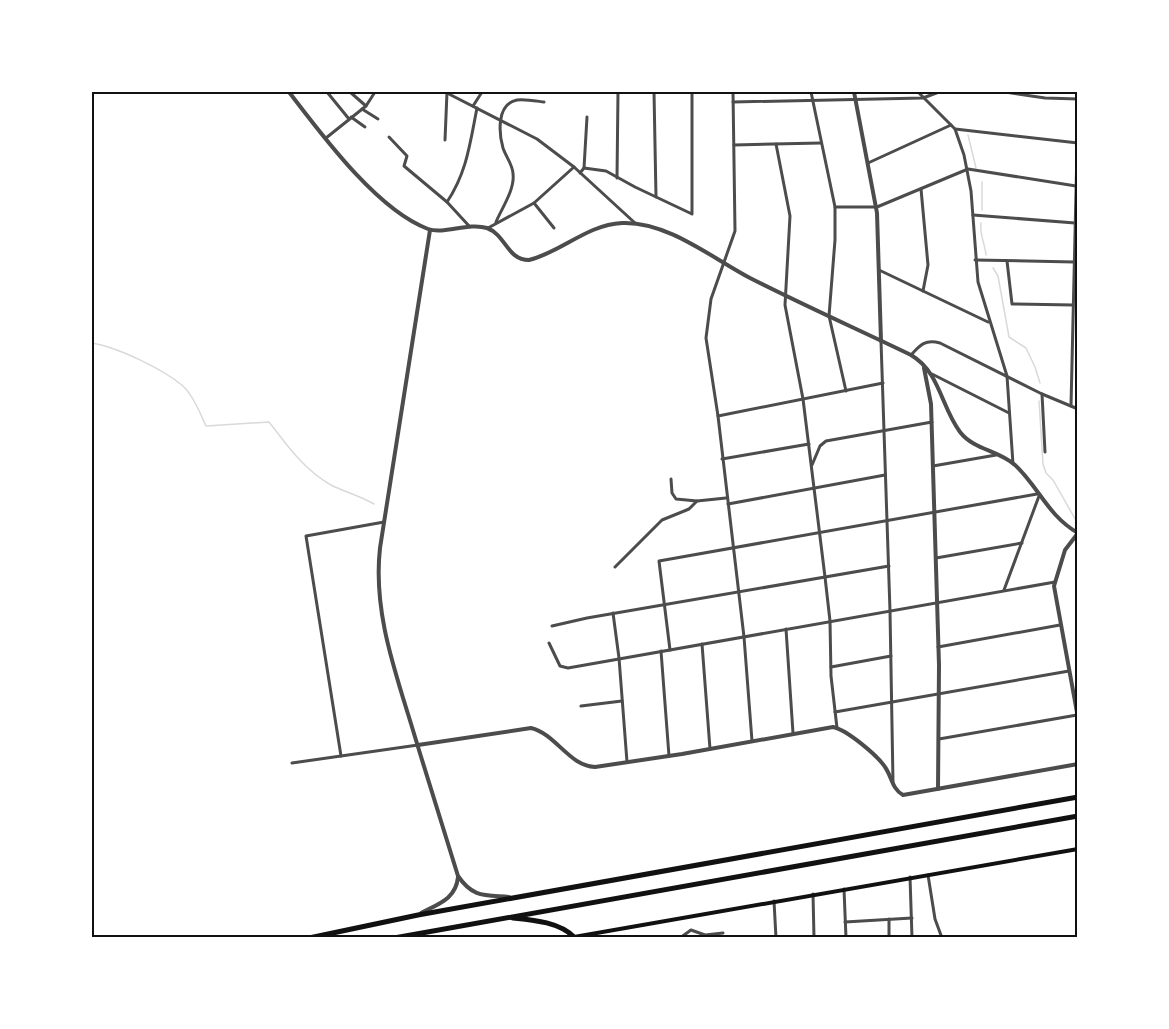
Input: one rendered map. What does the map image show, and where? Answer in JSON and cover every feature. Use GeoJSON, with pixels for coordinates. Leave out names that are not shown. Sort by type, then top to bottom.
{"type":"FeatureCollection","features":[{"type":"Feature","properties":{"kind":"highway"},"geometry":{"type":"LineString","coordinates":[[309,938],[516,897],[1077,797]]}},
{"type":"Feature","properties":{"kind":"highway"},"geometry":{"type":"LineString","coordinates":[[394,938],[1077,816]]}},
{"type":"Feature","properties":{"kind":"highway"},"geometry":{"type":"LineString","coordinates":[[506,917],[554,926],[574,938]]}},
{"type":"Feature","properties":{"kind":"main road"},"geometry":{"type":"LineString","coordinates":[[574,938],[1077,849]]}},
{"type":"Feature","properties":{"kind":"street"},"geometry":{"type":"LineString","coordinates":[[289,92],[381,200],[397,213],[430,230],[487,228],[514,256],[529,260],[601,226],[635,223],[660,230],[724,262],[749,278],[911,355],[932,374],[1010,413]]}},
{"type":"Feature","properties":{"kind":"street"},"geometry":{"type":"LineString","coordinates":[[327,92],[350,118],[365,127]]}},
{"type":"Feature","properties":{"kind":"street"},"geometry":{"type":"LineString","coordinates":[[350,92],[378,119]]}},
{"type":"Feature","properties":{"kind":"street"},"geometry":{"type":"LineString","coordinates":[[326,138],[364,107],[375,92]]}},
{"type":"Feature","properties":{"kind":"street"},"geometry":{"type":"LineString","coordinates":[[445,140],[446,92],[537,140],[574,167],[635,223]]}},
{"type":"Feature","properties":{"kind":"street"},"geometry":{"type":"LineString","coordinates":[[447,202],[459,184],[468,155],[475,107],[482,92]]}},
{"type":"Feature","properties":{"kind":"street"},"geometry":{"type":"LineString","coordinates":[[618,92],[618,178]]}},
{"type":"Feature","properties":{"kind":"street"},"geometry":{"type":"LineString","coordinates":[[654,92],[656,197]]}},
{"type":"Feature","properties":{"kind":"street"},"geometry":{"type":"LineString","coordinates":[[584,168],[606,171],[692,214],[692,92]]}},
{"type":"Feature","properties":{"kind":"street"},"geometry":{"type":"LineString","coordinates":[[733,92],[736,226],[711,299],[706,344],[718,416],[744,637],[752,741]]}},
{"type":"Feature","properties":{"kind":"street"},"geometry":{"type":"LineString","coordinates":[[811,92],[834,207],[834,249],[829,316],[846,391]]}},
{"type":"Feature","properties":{"kind":"street"},"geometry":{"type":"LineString","coordinates":[[854,92],[877,207],[889,566],[893,783]]}},
{"type":"Feature","properties":{"kind":"street"},"geometry":{"type":"LineString","coordinates":[[918,92],[955,129],[968,169],[978,282],[1007,376],[1013,464]]}},
{"type":"Feature","properties":{"kind":"street"},"geometry":{"type":"LineString","coordinates":[[733,102],[923,98],[939,92]]}},
{"type":"Feature","properties":{"kind":"street"},"geometry":{"type":"LineString","coordinates":[[1005,92],[1045,98],[1077,99]]}},
{"type":"Feature","properties":{"kind":"street"},"geometry":{"type":"LineString","coordinates":[[496,222],[511,188],[513,175],[500,135],[500,119],[503,111],[510,103],[517,100],[544,102]]}},
{"type":"Feature","properties":{"kind":"street"},"geometry":{"type":"LineString","coordinates":[[1071,406],[1073,304],[1076,287],[1074,262],[1077,107]]}},
{"type":"Feature","properties":{"kind":"street"},"geometry":{"type":"LineString","coordinates":[[580,173],[584,168],[587,117]]}},
{"type":"Feature","properties":{"kind":"street"},"geometry":{"type":"LineString","coordinates":[[868,163],[951,125]]}},
{"type":"Feature","properties":{"kind":"street"},"geometry":{"type":"LineString","coordinates":[[955,129],[1077,143]]}},
{"type":"Feature","properties":{"kind":"street"},"geometry":{"type":"LineString","coordinates":[[389,137],[407,156],[404,166],[447,202],[470,227]]}},
{"type":"Feature","properties":{"kind":"street"},"geometry":{"type":"LineString","coordinates":[[734,145],[821,143]]}},
{"type":"Feature","properties":{"kind":"street"},"geometry":{"type":"LineString","coordinates":[[776,144],[790,223],[786,310],[803,399],[812,465],[830,621],[831,666],[837,728]]}},
{"type":"Feature","properties":{"kind":"street"},"geometry":{"type":"LineString","coordinates":[[487,228],[534,203],[574,167]]}},
{"type":"Feature","properties":{"kind":"street"},"geometry":{"type":"LineString","coordinates":[[834,207],[877,207],[968,169],[1077,189]]}},
{"type":"Feature","properties":{"kind":"street"},"geometry":{"type":"LineString","coordinates":[[921,189],[928,265],[923,291]]}},
{"type":"Feature","properties":{"kind":"street"},"geometry":{"type":"LineString","coordinates":[[534,203],[554,228]]}},
{"type":"Feature","properties":{"kind":"street"},"geometry":{"type":"LineString","coordinates":[[973,215],[1075,223]]}},
{"type":"Feature","properties":{"kind":"street"},"geometry":{"type":"LineString","coordinates":[[430,230],[384,522],[378,573],[381,614],[394,667],[458,876],[466,888],[473,892],[516,897]]}},
{"type":"Feature","properties":{"kind":"street"},"geometry":{"type":"LineString","coordinates":[[975,260],[1074,262]]}},
{"type":"Feature","properties":{"kind":"street"},"geometry":{"type":"LineString","coordinates":[[1007,261],[1012,304],[1073,304]]}},
{"type":"Feature","properties":{"kind":"street"},"geometry":{"type":"LineString","coordinates":[[879,270],[990,323]]}},
{"type":"Feature","properties":{"kind":"street"},"geometry":{"type":"LineString","coordinates":[[911,355],[924,342],[934,341],[1077,409]]}},
{"type":"Feature","properties":{"kind":"street"},"geometry":{"type":"LineString","coordinates":[[922,364],[930,395],[932,422],[939,694],[938,789]]}},
{"type":"Feature","properties":{"kind":"street"},"geometry":{"type":"LineString","coordinates":[[932,374],[948,411],[961,433],[975,446],[1013,464],[1060,520],[1077,533],[1065,550],[1055,582],[1055,597],[1077,716],[939,739]]}},
{"type":"Feature","properties":{"kind":"street"},"geometry":{"type":"LineString","coordinates":[[718,416],[883,383]]}},
{"type":"Feature","properties":{"kind":"street"},"geometry":{"type":"LineString","coordinates":[[1042,394],[1045,452]]}},
{"type":"Feature","properties":{"kind":"street"},"geometry":{"type":"LineString","coordinates":[[812,465],[820,446],[826,441],[932,422]]}},
{"type":"Feature","properties":{"kind":"street"},"geometry":{"type":"LineString","coordinates":[[722,459],[809,444]]}},
{"type":"Feature","properties":{"kind":"street"},"geometry":{"type":"LineString","coordinates":[[933,466],[996,455]]}},
{"type":"Feature","properties":{"kind":"street"},"geometry":{"type":"LineString","coordinates":[[727,504],[885,475]]}},
{"type":"Feature","properties":{"kind":"street"},"geometry":{"type":"LineString","coordinates":[[670,478],[672,493],[676,499],[697,501],[726,498]]}},
{"type":"Feature","properties":{"kind":"street"},"geometry":{"type":"LineString","coordinates":[[670,650],[659,561],[1038,495]]}},
{"type":"Feature","properties":{"kind":"street"},"geometry":{"type":"LineString","coordinates":[[1004,591],[1038,495]]}},
{"type":"Feature","properties":{"kind":"street"},"geometry":{"type":"LineString","coordinates":[[615,567],[663,520],[689,509],[697,501]]}},
{"type":"Feature","properties":{"kind":"street"},"geometry":{"type":"LineString","coordinates":[[341,756],[306,536],[384,522]]}},
{"type":"Feature","properties":{"kind":"street"},"geometry":{"type":"LineString","coordinates":[[936,558],[1022,543]]}},
{"type":"Feature","properties":{"kind":"street"},"geometry":{"type":"LineString","coordinates":[[552,626],[613,613],[889,566]]}},
{"type":"Feature","properties":{"kind":"street"},"geometry":{"type":"LineString","coordinates":[[549,643],[558,664],[562,667],[1055,582]]}},
{"type":"Feature","properties":{"kind":"street"},"geometry":{"type":"LineString","coordinates":[[613,613],[627,762]]}},
{"type":"Feature","properties":{"kind":"street"},"geometry":{"type":"LineString","coordinates":[[938,647],[1060,625]]}},
{"type":"Feature","properties":{"kind":"street"},"geometry":{"type":"LineString","coordinates":[[786,629],[793,734]]}},
{"type":"Feature","properties":{"kind":"street"},"geometry":{"type":"LineString","coordinates":[[702,644],[710,749]]}},
{"type":"Feature","properties":{"kind":"street"},"geometry":{"type":"LineString","coordinates":[[661,651],[669,756]]}},
{"type":"Feature","properties":{"kind":"street"},"geometry":{"type":"LineString","coordinates":[[831,666],[891,656]]}},
{"type":"Feature","properties":{"kind":"street"},"geometry":{"type":"LineString","coordinates":[[835,712],[1069,671]]}},
{"type":"Feature","properties":{"kind":"street"},"geometry":{"type":"LineString","coordinates":[[581,706],[622,701]]}},
{"type":"Feature","properties":{"kind":"street"},"geometry":{"type":"LineString","coordinates":[[292,763],[531,728],[546,734],[579,762],[595,767],[823,728],[837,728],[883,764],[897,791],[903,795],[1077,764]]}},
{"type":"Feature","properties":{"kind":"street"},"geometry":{"type":"LineString","coordinates":[[928,874],[935,916],[942,938]]}},
{"type":"Feature","properties":{"kind":"street"},"geometry":{"type":"LineString","coordinates":[[418,915],[450,897],[456,889],[458,876]]}},
{"type":"Feature","properties":{"kind":"street"},"geometry":{"type":"LineString","coordinates":[[910,878],[912,938]]}},
{"type":"Feature","properties":{"kind":"street"},"geometry":{"type":"LineString","coordinates":[[844,889],[846,938]]}},
{"type":"Feature","properties":{"kind":"street"},"geometry":{"type":"LineString","coordinates":[[813,894],[814,938]]}},
{"type":"Feature","properties":{"kind":"street"},"geometry":{"type":"LineString","coordinates":[[774,901],[776,938]]}},
{"type":"Feature","properties":{"kind":"street"},"geometry":{"type":"LineString","coordinates":[[845,922],[912,918]]}},
{"type":"Feature","properties":{"kind":"street"},"geometry":{"type":"LineString","coordinates":[[889,920],[889,938]]}},
{"type":"Feature","properties":{"kind":"street"},"geometry":{"type":"LineString","coordinates":[[680,938],[690,930],[705,935],[723,933]]}},
{"type":"Feature","properties":{"kind":"waterway"},"geometry":{"type":"LineString","coordinates":[[968,135],[976,168]]}},
{"type":"Feature","properties":{"kind":"waterway"},"geometry":{"type":"LineString","coordinates":[[982,182],[982,210]]}},
{"type":"Feature","properties":{"kind":"waterway"},"geometry":{"type":"LineString","coordinates":[[981,223],[986,255]]}},
{"type":"Feature","properties":{"kind":"waterway"},"geometry":{"type":"LineString","coordinates":[[993,268],[998,276],[1009,337],[1026,348],[1040,383]]}},
{"type":"Feature","properties":{"kind":"waterway"},"geometry":{"type":"LineString","coordinates":[[92,343],[127,354],[174,379],[190,395],[206,426],[269,422],[312,472],[331,485],[374,504]]}},
{"type":"Feature","properties":{"kind":"waterway"},"geometry":{"type":"LineString","coordinates":[[1039,401],[1043,464],[1046,473],[1053,480],[1078,524]]}}]}
